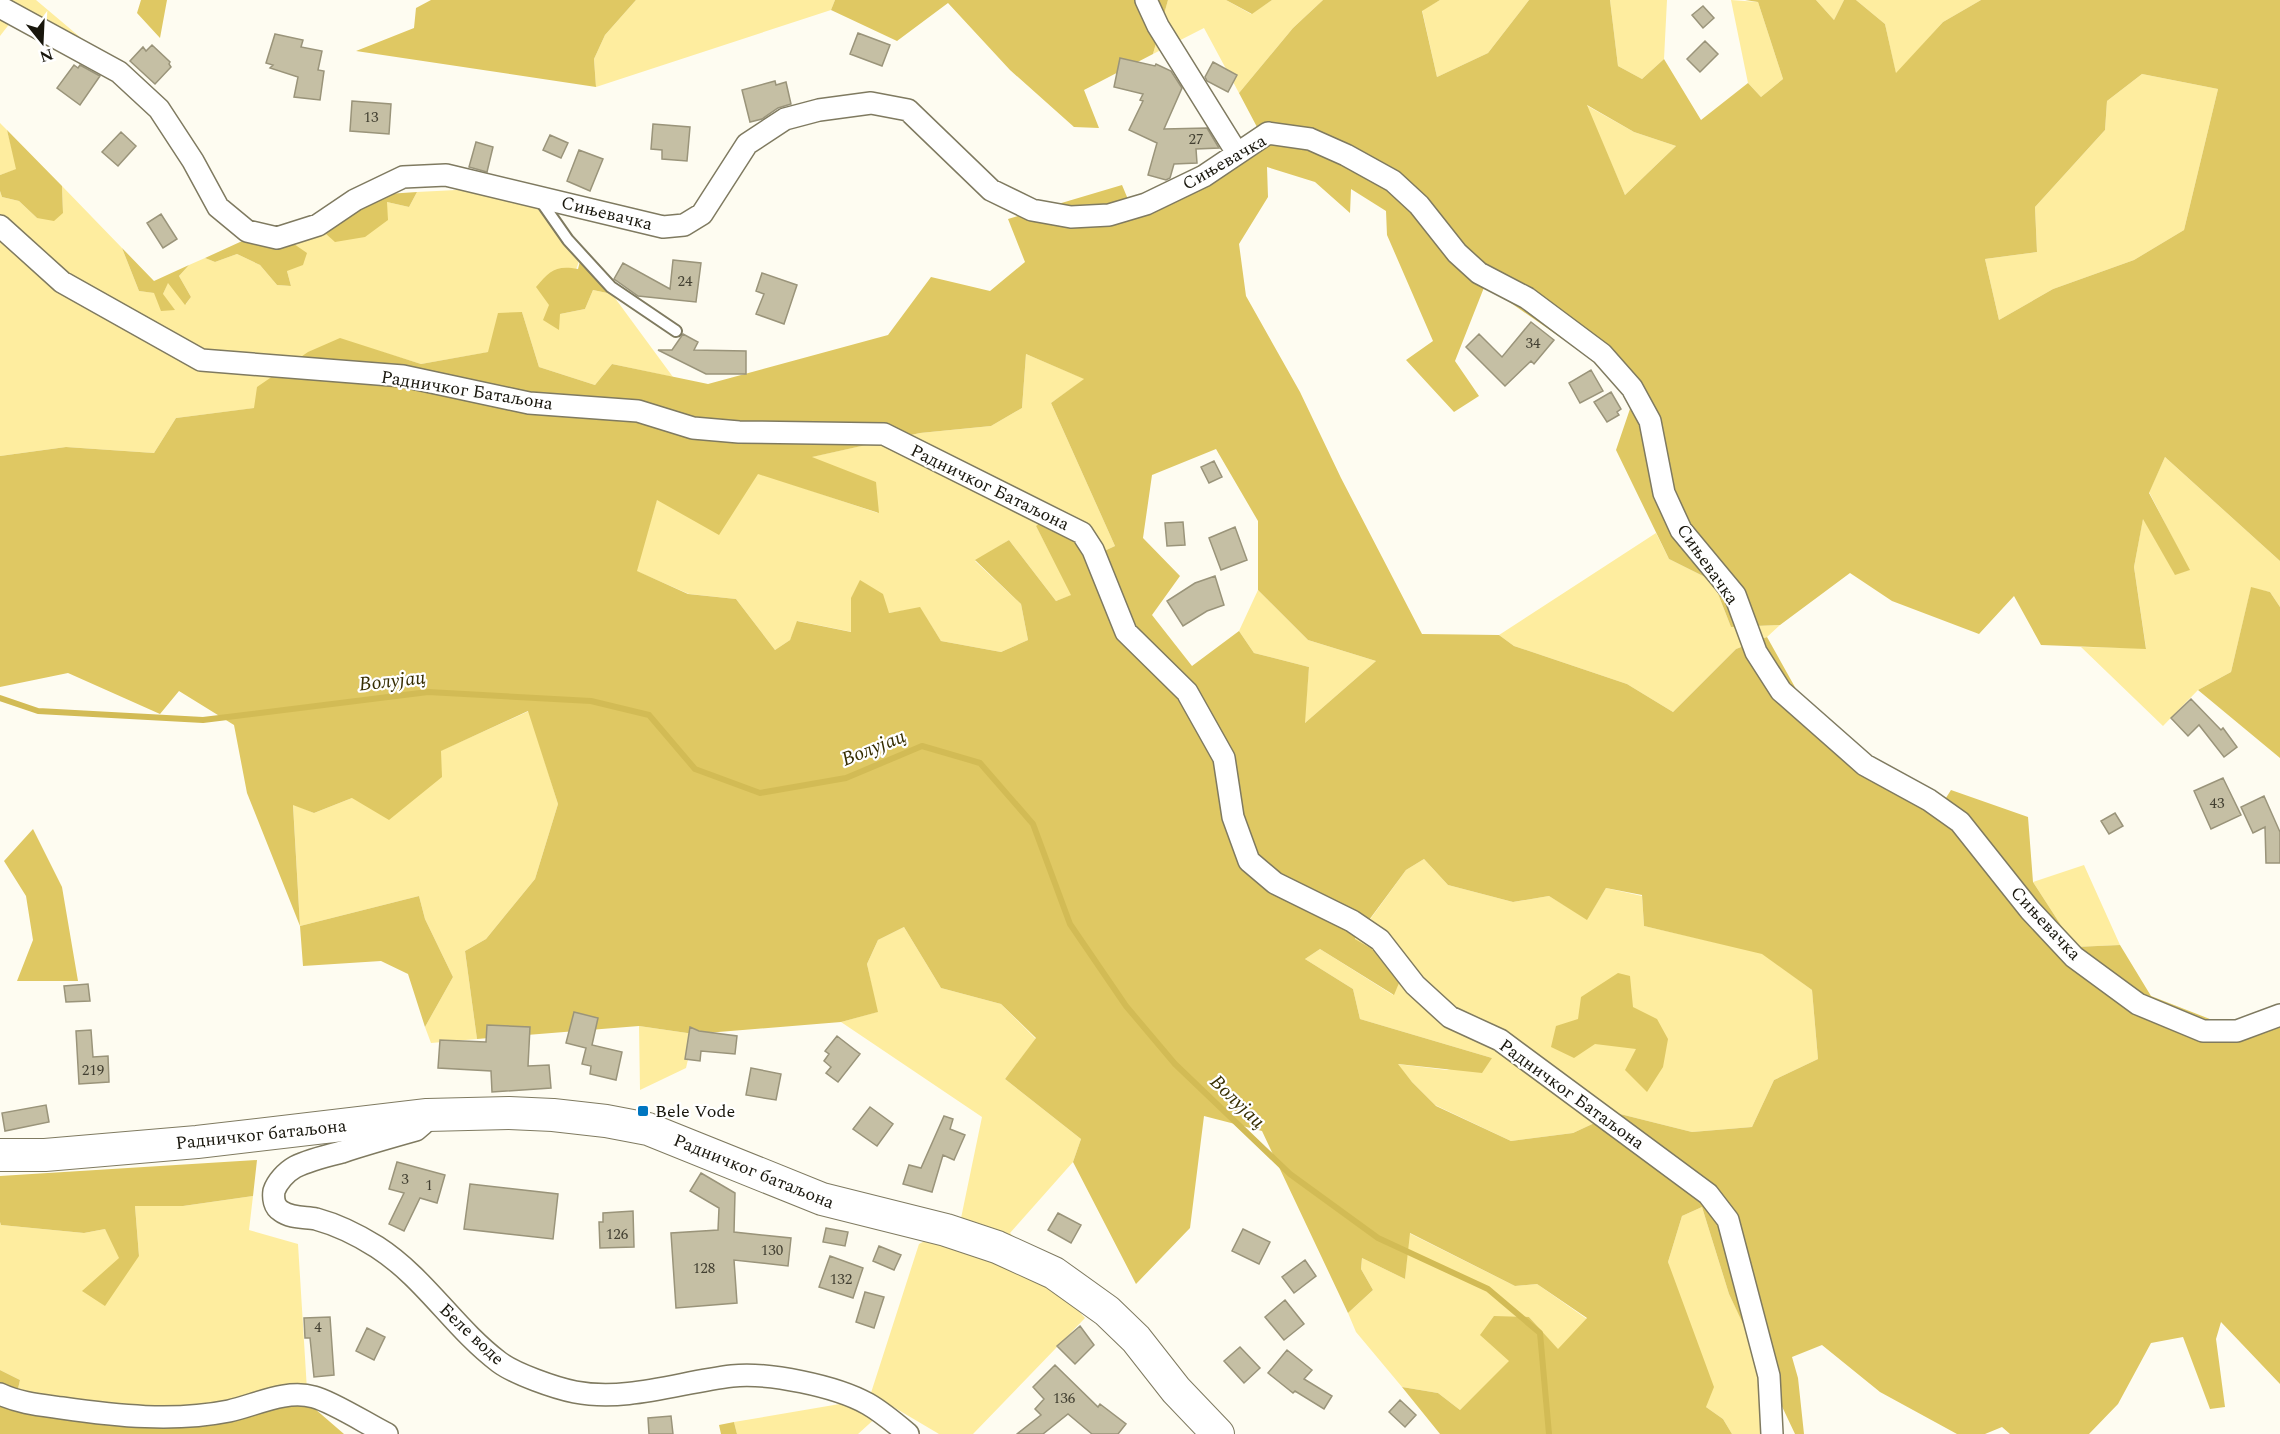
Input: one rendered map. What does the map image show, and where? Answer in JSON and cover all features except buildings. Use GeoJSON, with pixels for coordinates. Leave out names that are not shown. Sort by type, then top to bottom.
{"type":"FeatureCollection","features":[{"type":"Feature","properties":{"kind":"main road","name":"Радничког батаљона"},"geometry":{"type":"LineString","coordinates":[[0,1155],[45,1155],[197,1142],[427,1115],[498,1113],[553,1115],[606,1120],[648,1129],[822,1199],[946,1230],[997,1247],[1054,1273],[1107,1311],[1136,1339],[1176,1390],[1218,1434]]}},
{"type":"Feature","properties":{"kind":"street"},"geometry":{"type":"LineString","coordinates":[[1146,0],[1158,26],[1237,153]]}},
{"type":"Feature","properties":{"kind":"street","name":"Сињевачка"},"geometry":{"type":"LineString","coordinates":[[0,7],[119,72],[159,109],[193,161],[218,207],[247,231],[277,238],[318,225],[355,200],[403,177],[446,175],[663,227],[684,225],[702,214],[747,144],[784,119],[819,110],[871,103],[908,110],[991,190],[1032,210],[1071,218],[1109,216],[1146,204],[1204,176],[1268,133],[1310,140],[1356,160],[1393,181],[1419,205],[1458,254],[1479,273],[1527,298],[1602,354],[1632,388],[1650,421],[1664,493],[1681,530],[1735,595],[1756,652],[1781,691],[1865,765],[1929,800],[1960,822],[2030,910],[2074,957],[2138,1004],[2203,1031],[2237,1031],[2280,1015]]}},
{"type":"Feature","properties":{"kind":"street","name":"Радничког Батаљона"},"geometry":{"type":"LineString","coordinates":[[0,226],[62,282],[201,360],[403,376],[529,403],[638,411],[693,428],[739,432],[884,434],[1082,532],[1094,550],[1126,632],[1187,692],[1224,758],[1233,817],[1249,861],[1275,883],[1352,921],[1380,940],[1415,985],[1450,1017],[1500,1040],[1708,1194],[1728,1220],[1769,1376],[1772,1434]]}},
{"type":"Feature","properties":{"kind":"street","name":"Беле воде"},"geometry":{"type":"LineString","coordinates":[[427,1115],[423,1124],[416,1130],[312,1160],[293,1168],[277,1184],[274,1202],[279,1210],[289,1215],[317,1220],[361,1236],[415,1277],[462,1328],[501,1363],[550,1386],[576,1392],[609,1394],[639,1392],[733,1376],[760,1375],[826,1388],[866,1403],[908,1434]]}},
{"type":"Feature","properties":{"kind":"street"},"geometry":{"type":"LineString","coordinates":[[0,1394],[29,1403],[115,1416],[198,1415],[229,1411],[299,1395],[314,1397],[387,1434]]}},
{"type":"Feature","properties":{"kind":"lane"},"geometry":{"type":"LineString","coordinates":[[538,197],[568,240],[611,287],[676,332]]}},
{"type":"Feature","properties":{"kind":"shaded area"},"geometry":{"type":"Polygon","coordinates":[[[0,0],[36,0],[87,43],[21,9],[0,36],[0,0]]]}},
{"type":"Feature","properties":{"kind":"shaded area"},"geometry":{"type":"Polygon","coordinates":[[[141,0],[167,0],[160,38],[137,13],[141,0]]]}},
{"type":"Feature","properties":{"kind":"shaded area"},"geometry":{"type":"Polygon","coordinates":[[[431,0],[636,0],[605,35],[594,59],[596,87],[356,51],[414,28],[416,8],[431,0]]]}},
{"type":"Feature","properties":{"kind":"shaded area"},"geometry":{"type":"Polygon","coordinates":[[[636,0],[835,0],[831,10],[596,87],[594,59],[605,35],[636,0]]]}},
{"type":"Feature","properties":{"kind":"shaded area"},"geometry":{"type":"Polygon","coordinates":[[[835,0],[1168,0],[1153,54],[1084,90],[1099,128],[1074,127],[1010,70],[948,3],[897,41],[831,10],[835,0]]]}},
{"type":"Feature","properties":{"kind":"shaded area"},"geometry":{"type":"Polygon","coordinates":[[[1168,0],[1226,0],[1251,14],[1272,0],[1323,0],[1293,28],[1239,93],[1204,28],[1153,54],[1168,0]]]}},
{"type":"Feature","properties":{"kind":"shaded area"},"geometry":{"type":"Polygon","coordinates":[[[1226,0],[1272,0],[1252,14],[1226,0]]]}},
{"type":"Feature","properties":{"kind":"shaded area"},"geometry":{"type":"Polygon","coordinates":[[[1323,0],[1440,0],[1422,11],[1437,77],[1488,53],[1529,0],[1610,0],[1618,66],[1642,79],[1664,59],[1701,120],[1748,83],[1761,97],[1783,79],[1758,2],[1745,0],[1816,0],[1834,20],[1844,0],[1856,0],[1885,24],[1896,73],[1943,22],[1981,0],[2280,0],[2280,561],[2165,457],[2149,493],[2190,570],[2175,575],[2143,519],[2134,567],[2146,649],[2041,645],[2014,596],[1979,634],[1892,601],[1850,573],[1780,625],[1731,627],[1713,581],[1669,559],[1616,450],[1632,403],[1603,367],[1485,285],[1455,361],[1479,396],[1454,412],[1406,360],[1433,341],[1387,235],[1386,211],[1351,189],[1350,213],[1315,182],[1267,167],[1268,197],[1239,244],[1246,296],[1300,392],[1341,478],[1422,634],[1499,635],[1514,646],[1627,684],[1673,712],[1736,649],[1767,637],[1824,739],[1935,815],[1951,790],[2028,817],[2033,882],[2075,947],[2120,945],[2151,996],[2220,1023],[2280,1018],[2280,1384],[2221,1322],[2216,1339],[2225,1407],[2210,1409],[2183,1337],[2151,1343],[2118,1404],[2089,1434],[2010,1434],[2002,1427],[1985,1434],[1957,1434],[1880,1392],[1822,1345],[1792,1357],[1798,1378],[1804,1434],[1795,1434],[1729,1294],[1702,1207],[1682,1216],[1668,1262],[1714,1387],[1706,1407],[1723,1419],[1732,1434],[1440,1434],[1402,1387],[1438,1393],[1460,1410],[1509,1361],[1480,1335],[1494,1316],[1529,1317],[1558,1349],[1587,1318],[1537,1284],[1515,1286],[1410,1233],[1405,1279],[1362,1258],[1361,1269],[1373,1290],[1348,1313],[1262,1131],[1204,1116],[1190,1228],[1136,1284],[1073,1162],[1081,1139],[1005,1079],[1036,1038],[1001,1004],[941,988],[904,927],[878,940],[867,964],[878,1012],[841,1022],[694,1034],[639,1026],[477,1039],[465,951],[486,939],[535,879],[558,804],[528,711],[441,751],[442,777],[389,820],[352,798],[314,813],[293,805],[300,926],[247,793],[234,725],[179,691],[160,714],[68,673],[0,687],[0,456],[66,447],[154,453],[176,418],[254,408],[257,387],[308,352],[340,338],[421,364],[488,352],[498,313],[522,312],[539,367],[595,385],[612,364],[708,384],[888,335],[931,277],[990,291],[1025,262],[1008,219],[1122,185],[1135,216],[1266,144],[1239,93],[1293,28],[1323,0]],[[2142,74],[2107,101],[2105,130],[2035,207],[2037,252],[1985,259],[1999,320],[2053,289],[2134,260],[2184,230],[2218,89],[2142,74]],[[1587,105],[1625,195],[1676,146],[1634,132],[1587,105]],[[1026,354],[1022,408],[991,426],[920,433],[812,457],[876,482],[879,513],[758,474],[719,535],[657,500],[637,571],[688,594],[736,599],[775,650],[790,640],[797,621],[851,632],[851,598],[860,580],[883,594],[889,613],[920,607],[941,641],[1001,652],[1028,640],[1021,604],[975,560],[1009,540],[1056,601],[1071,595],[1036,526],[1056,511],[1087,559],[1115,546],[1051,403],[1084,379],[1026,354]],[[1216,449],[1152,475],[1143,538],[1180,576],[1152,615],[1192,666],[1239,631],[1254,653],[1309,667],[1305,723],[1376,661],[1308,640],[1258,590],[1258,521],[1216,449]],[[1424,859],[1406,870],[1355,939],[1372,949],[1399,983],[1394,995],[1320,949],[1305,959],[1353,989],[1360,1019],[1492,1058],[1482,1073],[1398,1064],[1436,1106],[1511,1141],[1573,1133],[1616,1113],[1692,1132],[1752,1127],[1774,1080],[1818,1059],[1812,990],[1762,954],[1644,926],[1642,895],[1606,888],[1587,920],[1549,896],[1513,902],[1448,885],[1424,859]]]}},
{"type":"Feature","properties":{"kind":"shaded area"},"geometry":{"type":"Polygon","coordinates":[[[1440,0],[1529,0],[1488,53],[1437,77],[1422,10],[1440,0]]]}},
{"type":"Feature","properties":{"kind":"shaded area"},"geometry":{"type":"Polygon","coordinates":[[[1610,0],[1667,0],[1664,59],[1642,79],[1618,66],[1610,0]]]}},
{"type":"Feature","properties":{"kind":"shaded area"},"geometry":{"type":"Polygon","coordinates":[[[1731,0],[1758,2],[1783,79],[1761,97],[1748,83],[1731,0]]]}},
{"type":"Feature","properties":{"kind":"shaded area"},"geometry":{"type":"Polygon","coordinates":[[[1816,0],[1844,0],[1834,20],[1816,0]]]}},
{"type":"Feature","properties":{"kind":"shaded area"},"geometry":{"type":"Polygon","coordinates":[[[1856,0],[1981,0],[1943,22],[1896,74],[1885,24],[1856,0]]]}},
{"type":"Feature","properties":{"kind":"shaded area"},"geometry":{"type":"Polygon","coordinates":[[[2142,74],[2218,89],[2184,230],[2134,260],[2053,289],[1999,320],[1985,259],[2037,252],[2035,207],[2105,130],[2107,101],[2142,74]]]}},
{"type":"Feature","properties":{"kind":"shaded area"},"geometry":{"type":"Polygon","coordinates":[[[1586,105],[1634,132],[1676,146],[1625,195],[1586,105]]]}},
{"type":"Feature","properties":{"kind":"shaded area"},"geometry":{"type":"Polygon","coordinates":[[[0,123],[7,130],[17,169],[0,175],[0,123]]]}},
{"type":"Feature","properties":{"kind":"shaded area"},"geometry":{"type":"Polygon","coordinates":[[[7,130],[62,186],[63,213],[54,221],[37,218],[19,201],[2,197],[0,175],[16,169],[7,130]]]}},
{"type":"Feature","properties":{"kind":"shaded area"},"geometry":{"type":"Polygon","coordinates":[[[62,186],[122,248],[139,291],[163,294],[168,282],[186,304],[191,297],[179,276],[189,265],[205,258],[215,262],[237,254],[260,265],[277,285],[291,286],[287,271],[294,245],[325,233],[387,202],[409,207],[417,192],[534,186],[582,253],[560,314],[585,309],[593,290],[612,294],[673,377],[612,364],[595,385],[539,367],[522,312],[489,352],[421,364],[340,339],[255,408],[176,418],[154,453],[66,447],[0,456],[0,191],[2,197],[19,201],[37,218],[63,213],[62,186]]]}},
{"type":"Feature","properties":{"kind":"shaded area"},"geometry":{"type":"Polygon","coordinates":[[[417,192],[409,207],[387,202],[388,220],[365,237],[335,242],[325,233],[294,244],[307,253],[303,265],[287,271],[291,286],[277,285],[260,265],[237,254],[215,262],[205,258],[240,242],[316,215],[387,194],[417,192]]]}},
{"type":"Feature","properties":{"kind":"shaded area"},"geometry":{"type":"Polygon","coordinates":[[[122,248],[154,281],[189,265],[179,276],[191,297],[185,305],[168,283],[163,294],[175,310],[161,311],[154,293],[139,291],[122,248]]]}},
{"type":"Feature","properties":{"kind":"shaded area"},"geometry":{"type":"Polygon","coordinates":[[[582,253],[612,294],[593,290],[585,309],[560,314],[559,330],[543,320],[549,305],[536,287],[554,270],[578,269],[582,253]]]}},
{"type":"Feature","properties":{"kind":"shaded area"},"geometry":{"type":"Polygon","coordinates":[[[1026,354],[1085,379],[1051,403],[1115,546],[1087,559],[1036,526],[1072,595],[1056,601],[1009,540],[975,561],[1021,604],[1028,640],[1001,652],[941,641],[920,608],[889,613],[851,598],[852,632],[798,621],[790,640],[775,650],[736,599],[689,594],[636,571],[657,499],[758,473],[878,513],[811,457],[920,433],[991,426],[1022,408],[1026,354]]]}},
{"type":"Feature","properties":{"kind":"shaded area"},"geometry":{"type":"Polygon","coordinates":[[[2165,457],[2280,561],[2280,607],[2270,592],[2251,588],[2231,672],[2198,690],[2163,726],[2081,647],[2146,648],[2134,567],[2143,518],[2175,574],[2189,570],[2149,492],[2165,457]]]}},
{"type":"Feature","properties":{"kind":"shaded area"},"geometry":{"type":"Polygon","coordinates":[[[1656,533],[1669,559],[1713,581],[1731,627],[1780,625],[1767,637],[1736,649],[1673,712],[1627,684],[1514,646],[1499,635],[1656,533]]]}},
{"type":"Feature","properties":{"kind":"shaded area"},"geometry":{"type":"Polygon","coordinates":[[[2251,587],[2270,592],[2280,607],[2280,758],[2198,690],[2231,672],[2251,587]]]}},
{"type":"Feature","properties":{"kind":"shaded area"},"geometry":{"type":"Polygon","coordinates":[[[1258,590],[1308,640],[1376,661],[1304,724],[1309,667],[1254,653],[1239,631],[1258,590]]]}},
{"type":"Feature","properties":{"kind":"shaded area"},"geometry":{"type":"Polygon","coordinates":[[[529,711],[558,804],[535,879],[486,939],[465,951],[477,1039],[431,1043],[425,1027],[453,977],[425,919],[419,896],[300,926],[293,804],[314,813],[352,798],[440,751],[529,711]]]}},
{"type":"Feature","properties":{"kind":"shaded area"},"geometry":{"type":"Polygon","coordinates":[[[33,829],[62,887],[78,981],[17,981],[33,940],[26,896],[4,861],[33,829]]]}},
{"type":"Feature","properties":{"kind":"shaded area"},"geometry":{"type":"Polygon","coordinates":[[[1424,859],[1448,885],[1513,902],[1549,896],[1587,919],[1606,888],[1642,896],[1644,926],[1762,953],[1812,990],[1818,1059],[1774,1080],[1752,1127],[1692,1132],[1616,1113],[1573,1133],[1511,1141],[1435,1105],[1397,1064],[1447,1070],[1492,1058],[1360,1019],[1353,989],[1305,959],[1320,949],[1393,995],[1355,940],[1406,870],[1424,859]]]}},
{"type":"Feature","properties":{"kind":"shaded area"},"geometry":{"type":"Polygon","coordinates":[[[2084,865],[2120,945],[2075,947],[2033,882],[2084,865]]]}},
{"type":"Feature","properties":{"kind":"shaded area"},"geometry":{"type":"Polygon","coordinates":[[[419,896],[425,919],[453,977],[425,1027],[408,974],[381,961],[303,966],[300,926],[419,896]]]}},
{"type":"Feature","properties":{"kind":"shaded area"},"geometry":{"type":"Polygon","coordinates":[[[904,927],[941,988],[1001,1004],[1036,1039],[1005,1079],[1081,1139],[1073,1162],[1010,1233],[1085,1318],[973,1434],[939,1434],[890,1405],[858,1434],[737,1434],[734,1422],[869,1399],[919,1244],[960,1223],[982,1117],[841,1022],[877,1012],[867,964],[878,940],[904,927]]]}},
{"type":"Feature","properties":{"kind":"shaded area"},"geometry":{"type":"Polygon","coordinates":[[[1618,973],[1630,976],[1633,1007],[1657,1019],[1668,1039],[1663,1067],[1647,1092],[1625,1070],[1636,1049],[1595,1044],[1574,1058],[1551,1047],[1556,1026],[1578,1019],[1581,997],[1618,973]]]}},
{"type":"Feature","properties":{"kind":"shaded area"},"geometry":{"type":"Polygon","coordinates":[[[639,1026],[694,1034],[686,1068],[640,1090],[639,1026]]]}},
{"type":"Feature","properties":{"kind":"shaded area"},"geometry":{"type":"Polygon","coordinates":[[[257,1160],[253,1196],[183,1206],[135,1206],[139,1256],[105,1306],[82,1291],[119,1258],[105,1229],[84,1233],[1,1225],[0,1222],[0,1176],[257,1160]]]}},
{"type":"Feature","properties":{"kind":"shaded area"},"geometry":{"type":"Polygon","coordinates":[[[253,1196],[249,1230],[298,1244],[307,1390],[129,1427],[13,1410],[20,1380],[0,1370],[0,1222],[1,1225],[84,1233],[105,1229],[120,1258],[139,1256],[135,1206],[183,1206],[253,1196]]]}},
{"type":"Feature","properties":{"kind":"shaded area"},"geometry":{"type":"Polygon","coordinates":[[[1702,1207],[1729,1294],[1782,1402],[1778,1434],[1732,1434],[1723,1419],[1706,1407],[1668,1262],[1682,1216],[1702,1207]]]}},
{"type":"Feature","properties":{"kind":"shaded area"},"geometry":{"type":"Polygon","coordinates":[[[1409,1233],[1515,1286],[1537,1284],[1587,1319],[1558,1350],[1529,1317],[1510,1361],[1460,1410],[1438,1393],[1402,1387],[1356,1332],[1348,1313],[1373,1290],[1361,1269],[1362,1258],[1405,1279],[1409,1233]]]}},
{"type":"Feature","properties":{"kind":"shaded area"},"geometry":{"type":"Polygon","coordinates":[[[0,1370],[20,1380],[13,1411],[129,1427],[132,1418],[307,1390],[307,1402],[344,1434],[0,1434],[0,1370]]]}},
{"type":"Feature","properties":{"kind":"shaded area"},"geometry":{"type":"Polygon","coordinates":[[[734,1422],[737,1434],[721,1434],[719,1425],[734,1422]]]}},
{"type":"Feature","properties":{"kind":"waterway","name":"Волујац"},"geometry":{"type":"LineString","coordinates":[[0,698],[38,711],[203,720],[428,692],[591,701],[649,715],[695,769],[760,793],[846,778],[922,746],[980,763],[1033,824],[1070,924],[1126,1006],[1175,1064],[1290,1174],[1378,1238],[1488,1289],[1540,1333],[1549,1434]]}},
{"type":"Feature","properties":{"kind":"place","name":"Bele Vode"},"geometry":{"type":"Point","coordinates":[643,1111]}}]}
